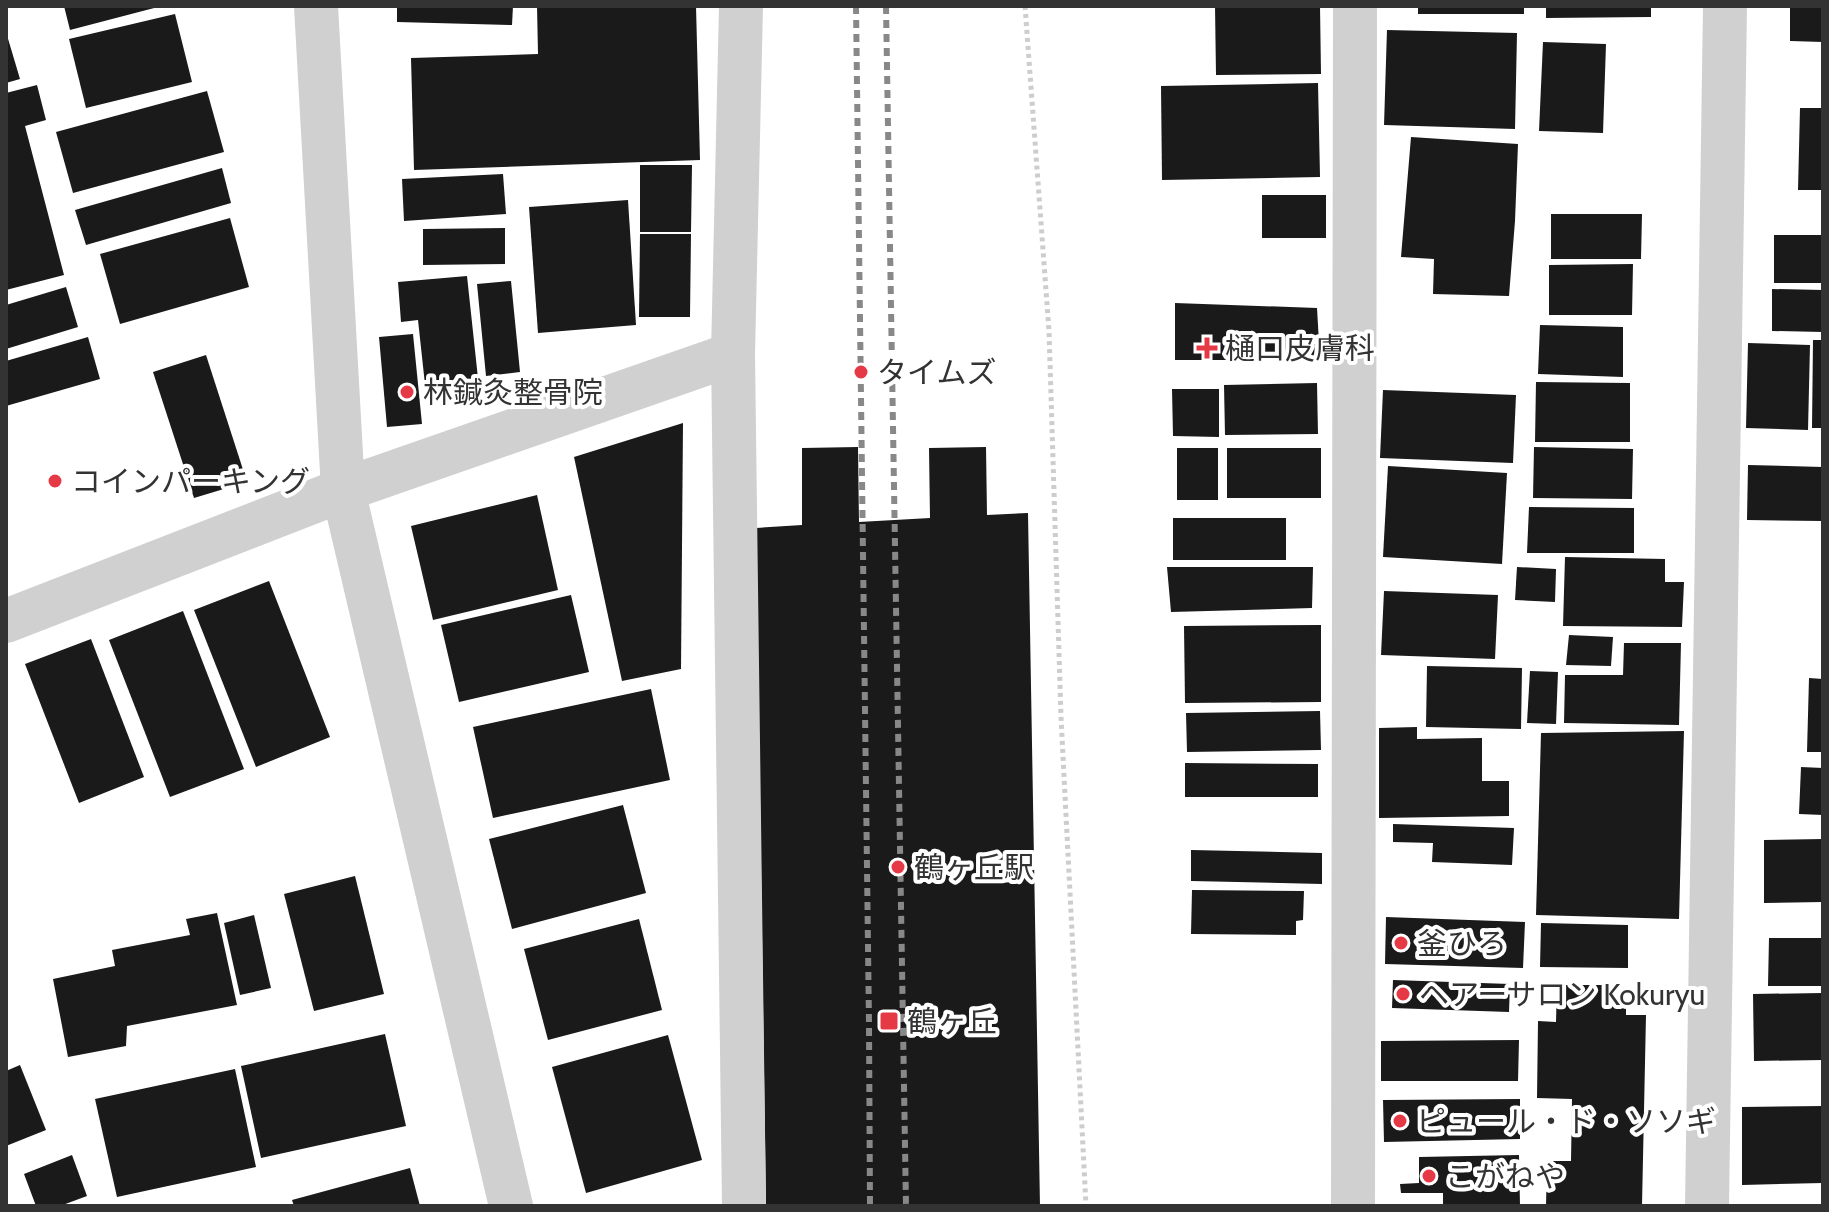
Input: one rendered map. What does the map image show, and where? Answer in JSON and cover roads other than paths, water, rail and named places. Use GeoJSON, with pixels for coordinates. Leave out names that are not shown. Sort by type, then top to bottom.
{"type":"FeatureCollection","features":[{"type":"Feature","properties":{"kind":"street"},"geometry":{"type":"LineString","coordinates":[[316,6],[343,490],[511,1206]]}},
{"type":"Feature","properties":{"kind":"street"},"geometry":{"type":"LineString","coordinates":[[741,6],[733,354],[744,1206]]}},
{"type":"Feature","properties":{"kind":"street"},"geometry":{"type":"LineString","coordinates":[[1353,1206],[1355,6]]}},
{"type":"Feature","properties":{"kind":"street"},"geometry":{"type":"LineString","coordinates":[[1707,1206],[1725,6]]}},
{"type":"Feature","properties":{"kind":"street"},"geometry":{"type":"LineString","coordinates":[[6,621],[343,490],[733,354]]}},
{"type":"Feature","properties":{"kind":"railway"},"geometry":{"type":"LineString","coordinates":[[856,6],[870,1206]]}},
{"type":"Feature","properties":{"kind":"railway"},"geometry":{"type":"LineString","coordinates":[[886,6],[906,1206]]}},
{"type":"Feature","properties":{"kind":"place","name":"樋口皮膚科"},"geometry":{"type":"Point","coordinates":[1207,348]}},
{"type":"Feature","properties":{"kind":"place","name":"タイムズ"},"geometry":{"type":"Point","coordinates":[861,372]}},
{"type":"Feature","properties":{"kind":"place","name":"林鍼灸整骨院"},"geometry":{"type":"Point","coordinates":[407,392]}},
{"type":"Feature","properties":{"kind":"place","name":"コインパーキング"},"geometry":{"type":"Point","coordinates":[55,481]}},
{"type":"Feature","properties":{"kind":"place","name":"鶴ヶ丘駅"},"geometry":{"type":"Point","coordinates":[898,867]}},
{"type":"Feature","properties":{"kind":"place","name":"釜ひろ"},"geometry":{"type":"Point","coordinates":[1401,943]}},
{"type":"Feature","properties":{"kind":"place","name":"ヘアーサロン Kokuryu"},"geometry":{"type":"Point","coordinates":[1403,994]}},
{"type":"Feature","properties":{"kind":"place","name":"鶴ヶ丘"},"geometry":{"type":"Point","coordinates":[889,1021]}},
{"type":"Feature","properties":{"kind":"place","name":"ピュール・ド・ソソギ"},"geometry":{"type":"Point","coordinates":[1400,1121]}},
{"type":"Feature","properties":{"kind":"place","name":"こがねや"},"geometry":{"type":"Point","coordinates":[1429,1176]}}]}
